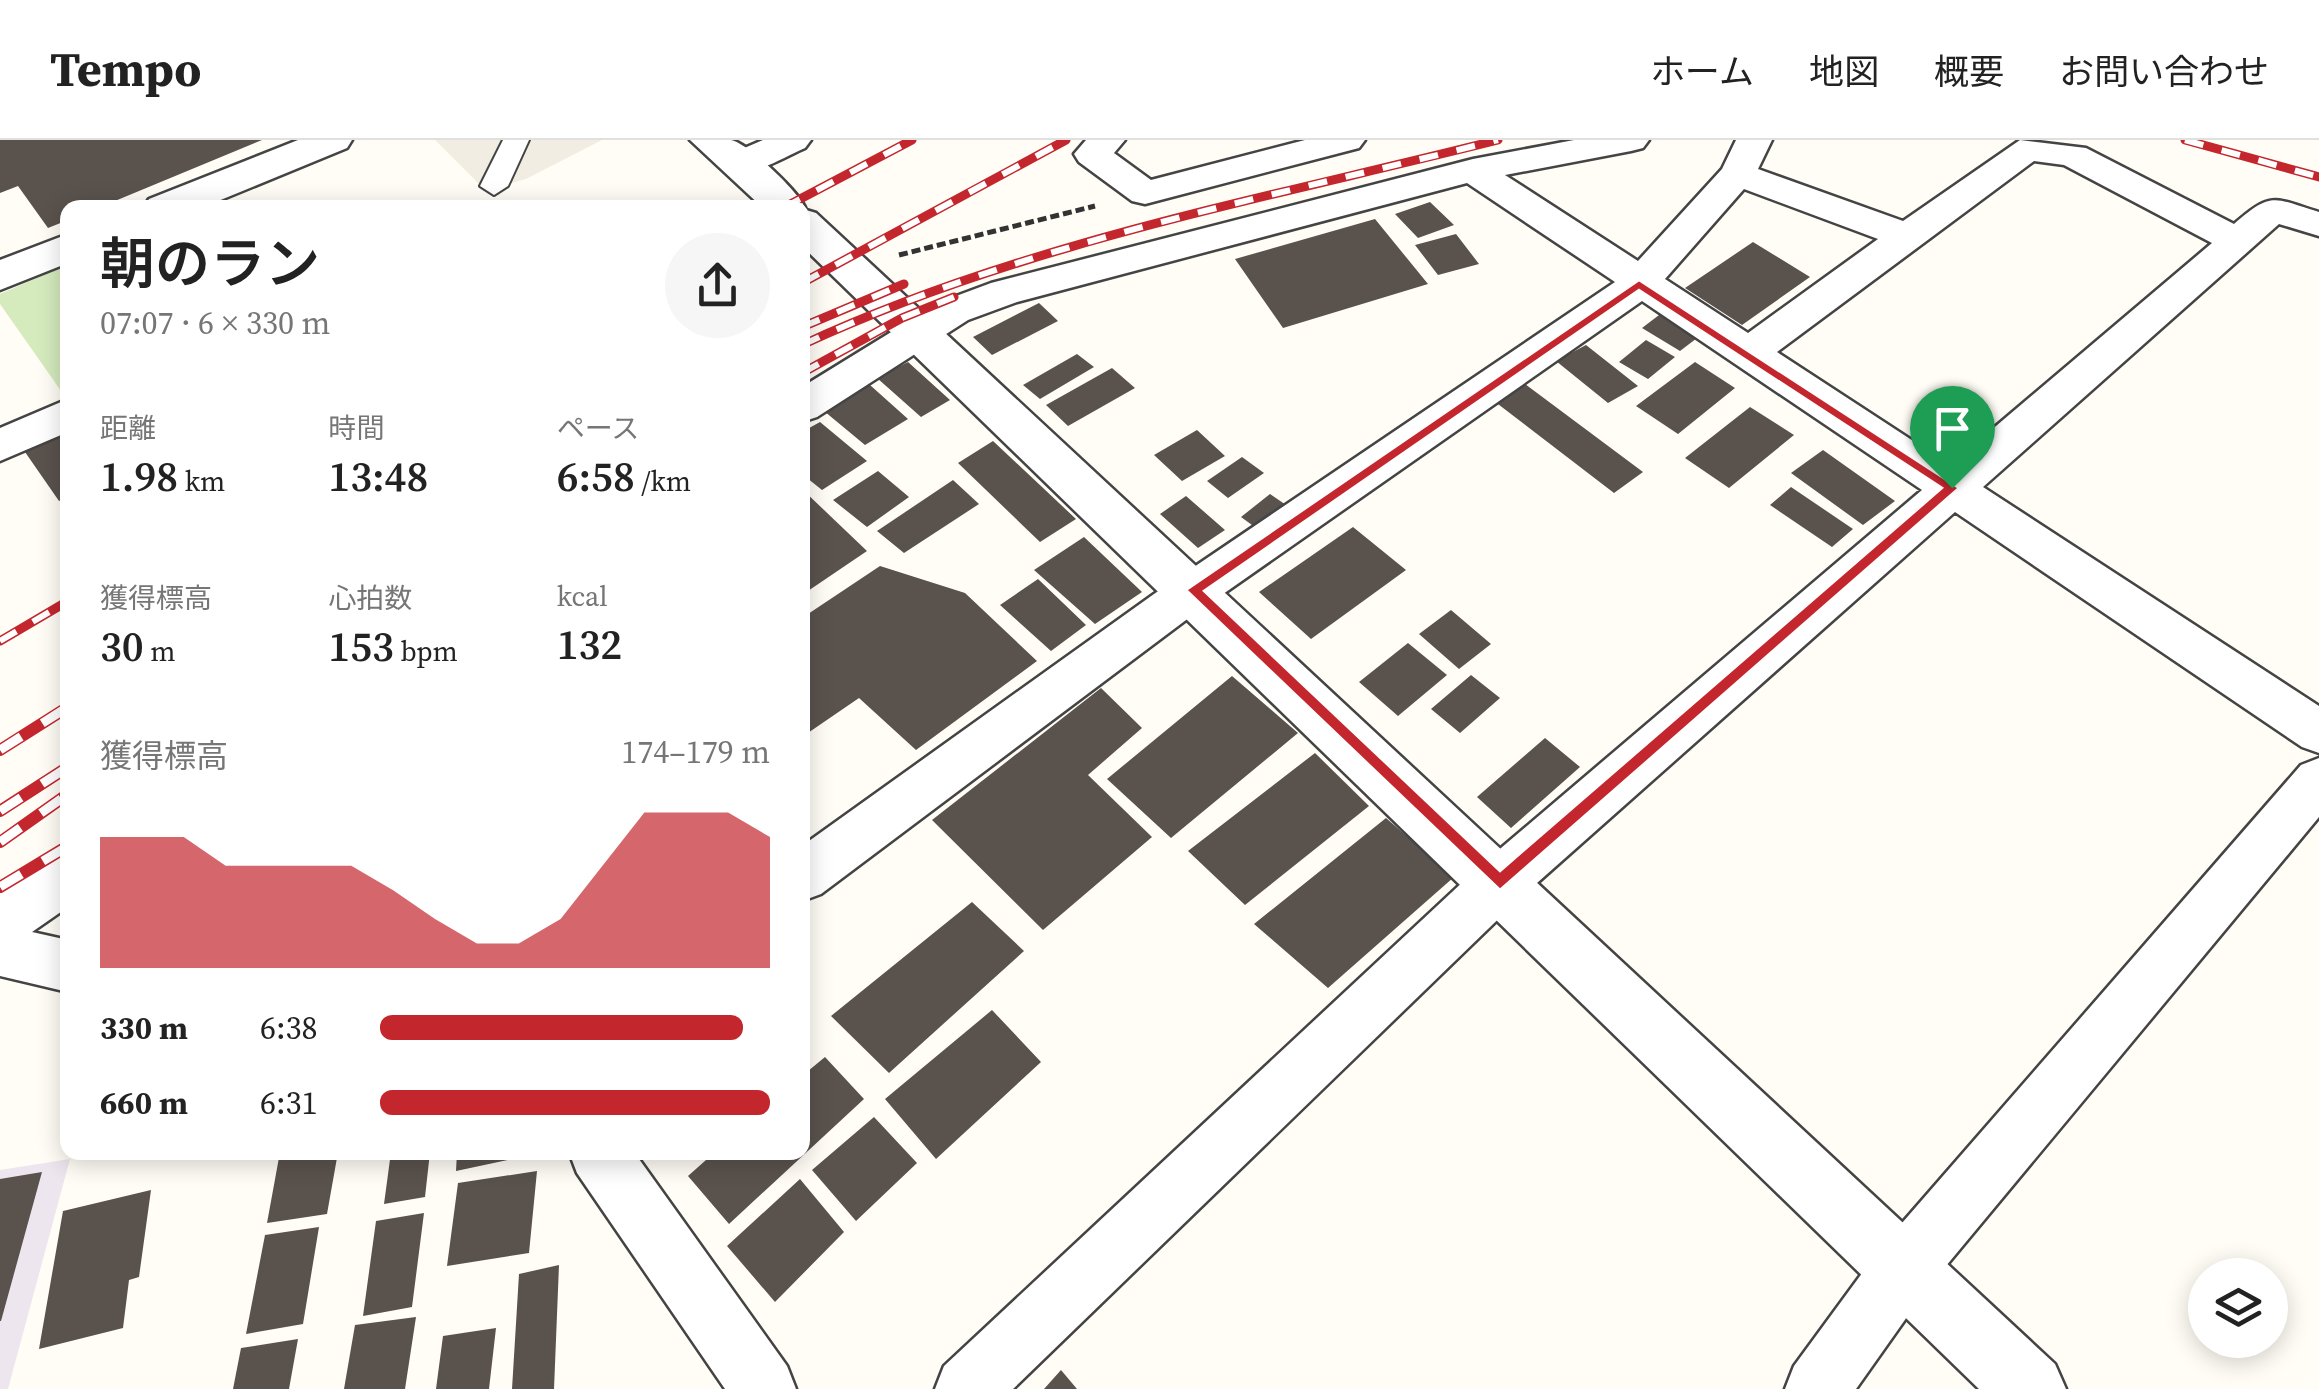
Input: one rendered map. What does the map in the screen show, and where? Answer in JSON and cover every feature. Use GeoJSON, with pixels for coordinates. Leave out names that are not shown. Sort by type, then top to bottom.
{"type":"FeatureCollection","features":[{"type":"Feature","properties":{"kind":"street"},"geometry":{"type":"LineString","coordinates":[[210,199],[333,140]]}},
{"type":"Feature","properties":{"kind":"street"},"geometry":{"type":"LineString","coordinates":[[494,186],[516,140]]}},
{"type":"Feature","properties":{"kind":"street"},"geometry":{"type":"LineString","coordinates":[[725,152],[793,140]]}},
{"type":"Feature","properties":{"kind":"street"},"geometry":{"type":"LineString","coordinates":[[1107,140],[1092,154],[1145,194],[1347,140]]}},
{"type":"Feature","properties":{"kind":"street"},"geometry":{"type":"LineString","coordinates":[[810,402],[954,311],[1005,292],[1473,170],[1630,140]]}},
{"type":"Feature","properties":{"kind":"street"},"geometry":{"type":"LineString","coordinates":[[1747,354],[2026,149],[2072,156],[2238,241]]}},
{"type":"Feature","properties":{"kind":"street"},"geometry":{"type":"LineString","coordinates":[[725,152],[778,200]]}},
{"type":"Feature","properties":{"kind":"street"},"geometry":{"type":"LineString","coordinates":[[810,871],[1194,590],[1639,284],[1746,157],[1906,236]]}},
{"type":"Feature","properties":{"kind":"street"},"geometry":{"type":"LineString","coordinates":[[1473,170],[1639,284],[2319,732]]}},
{"type":"Feature","properties":{"kind":"street"},"geometry":{"type":"LineString","coordinates":[[967,1389],[1500,882],[2273,210],[2319,224]]}},
{"type":"Feature","properties":{"kind":"street"},"geometry":{"type":"LineString","coordinates":[[810,230],[1194,590],[2030,1389]]}},
{"type":"Feature","properties":{"kind":"street"},"geometry":{"type":"LineString","coordinates":[[0,276],[60,251]]}},
{"type":"Feature","properties":{"kind":"street"},"geometry":{"type":"LineString","coordinates":[[0,446],[60,418]]}},
{"type":"Feature","properties":{"kind":"street"},"geometry":{"type":"LineString","coordinates":[[1817,1389],[1904,1268],[2319,780]]}},
{"type":"Feature","properties":{"kind":"street"},"geometry":{"type":"LineString","coordinates":[[0,924],[60,882]]}},
{"type":"Feature","properties":{"kind":"street"},"geometry":{"type":"LineString","coordinates":[[0,951],[60,964]]}},
{"type":"Feature","properties":{"kind":"street"},"geometry":{"type":"LineString","coordinates":[[604,1160],[764,1389]]}},
{"type":"Feature","properties":{"kind":"path"},"geometry":{"type":"LineString","coordinates":[[888,258],[1145,194]]}},
{"type":"Feature","properties":{"kind":"shaded area"},"geometry":{"type":"Polygon","coordinates":[[[435,140],[602,140],[526,179],[501,186],[478,183],[435,140]]]}},
{"type":"Feature","properties":{"kind":"shaded area"},"geometry":{"type":"Polygon","coordinates":[[[70,1160],[8,1389],[0,1389],[0,1170],[70,1160]]]}},
{"type":"Feature","properties":{"kind":"green space"},"geometry":{"type":"Polygon","coordinates":[[[60,268],[60,389],[0,304],[0,294],[60,268]]]}},
{"type":"Feature","properties":{"kind":"building"},"geometry":{"type":"Polygon","coordinates":[[[0,140],[262,140],[117,200],[60,200],[60,223],[48,228],[18,186],[0,193],[0,140]]]}},
{"type":"Feature","properties":{"kind":"building"},"geometry":{"type":"Polygon","coordinates":[[[1430,202],[1454,225],[1418,238],[1395,214],[1430,202]]]}},
{"type":"Feature","properties":{"kind":"building"},"geometry":{"type":"Polygon","coordinates":[[[1375,219],[1428,284],[1283,328],[1235,259],[1375,219]]]}},
{"type":"Feature","properties":{"kind":"building"},"geometry":{"type":"Polygon","coordinates":[[[1456,234],[1479,264],[1438,275],[1415,245],[1456,234]]]}},
{"type":"Feature","properties":{"kind":"building"},"geometry":{"type":"Polygon","coordinates":[[[1753,242],[1810,277],[1742,325],[1685,288],[1753,242]]]}},
{"type":"Feature","properties":{"kind":"building"},"geometry":{"type":"Polygon","coordinates":[[[1039,303],[1058,321],[992,355],[973,337],[1039,303]]]}},
{"type":"Feature","properties":{"kind":"building"},"geometry":{"type":"Polygon","coordinates":[[[1663,312],[1701,335],[1680,351],[1642,328],[1663,312]]]}},
{"type":"Feature","properties":{"kind":"building"},"geometry":{"type":"Polygon","coordinates":[[[1646,340],[1675,357],[1648,379],[1619,362],[1646,340]]]}},
{"type":"Feature","properties":{"kind":"building"},"geometry":{"type":"Polygon","coordinates":[[[1586,345],[1638,386],[1608,403],[1556,361],[1586,345]]]}},
{"type":"Feature","properties":{"kind":"building"},"geometry":{"type":"Polygon","coordinates":[[[1077,354],[1094,367],[1040,399],[1023,385],[1077,354]]]}},
{"type":"Feature","properties":{"kind":"building"},"geometry":{"type":"Polygon","coordinates":[[[908,362],[950,400],[921,417],[877,378],[908,362]]]}},
{"type":"Feature","properties":{"kind":"building"},"geometry":{"type":"Polygon","coordinates":[[[1695,362],[1735,388],[1678,434],[1636,406],[1695,362]]]}},
{"type":"Feature","properties":{"kind":"building"},"geometry":{"type":"Polygon","coordinates":[[[1112,368],[1135,388],[1068,426],[1046,405],[1112,368]]]}},
{"type":"Feature","properties":{"kind":"building"},"geometry":{"type":"Polygon","coordinates":[[[1521,381],[1643,472],[1614,493],[1494,401],[1521,381]]]}},
{"type":"Feature","properties":{"kind":"building"},"geometry":{"type":"Polygon","coordinates":[[[870,385],[908,419],[865,445],[824,411],[870,385]]]}},
{"type":"Feature","properties":{"kind":"building"},"geometry":{"type":"Polygon","coordinates":[[[1750,407],[1794,435],[1729,488],[1685,458],[1750,407]]]}},
{"type":"Feature","properties":{"kind":"building"},"geometry":{"type":"Polygon","coordinates":[[[820,422],[867,461],[822,490],[810,480],[810,428],[820,422]]]}},
{"type":"Feature","properties":{"kind":"building"},"geometry":{"type":"Polygon","coordinates":[[[1197,430],[1225,456],[1182,481],[1154,455],[1197,430]]]}},
{"type":"Feature","properties":{"kind":"building"},"geometry":{"type":"Polygon","coordinates":[[[60,436],[60,500],[59,501],[25,452],[60,436]]]}},
{"type":"Feature","properties":{"kind":"building"},"geometry":{"type":"Polygon","coordinates":[[[993,441],[1076,519],[1040,542],[958,463],[993,441]]]}},
{"type":"Feature","properties":{"kind":"building"},"geometry":{"type":"Polygon","coordinates":[[[1823,450],[1895,501],[1863,525],[1791,473],[1823,450]]]}},
{"type":"Feature","properties":{"kind":"building"},"geometry":{"type":"Polygon","coordinates":[[[1242,457],[1264,473],[1228,498],[1207,481],[1242,457]]]}},
{"type":"Feature","properties":{"kind":"building"},"geometry":{"type":"Polygon","coordinates":[[[878,471],[909,497],[867,527],[833,500],[878,471]]]}},
{"type":"Feature","properties":{"kind":"building"},"geometry":{"type":"Polygon","coordinates":[[[953,480],[979,504],[904,553],[877,531],[953,480]]]}},
{"type":"Feature","properties":{"kind":"building"},"geometry":{"type":"Polygon","coordinates":[[[1791,487],[1853,529],[1832,547],[1770,505],[1791,487]]]}},
{"type":"Feature","properties":{"kind":"building"},"geometry":{"type":"Polygon","coordinates":[[[1270,494],[1292,509],[1263,533],[1241,517],[1270,494]]]}},
{"type":"Feature","properties":{"kind":"building"},"geometry":{"type":"Polygon","coordinates":[[[1186,496],[1225,530],[1198,548],[1160,514],[1186,496]]]}},
{"type":"Feature","properties":{"kind":"building"},"geometry":{"type":"Polygon","coordinates":[[[810,497],[867,551],[810,590],[810,497]]]}},
{"type":"Feature","properties":{"kind":"building"},"geometry":{"type":"Polygon","coordinates":[[[1353,527],[1406,570],[1311,639],[1259,592],[1353,527]]]}},
{"type":"Feature","properties":{"kind":"building"},"geometry":{"type":"Polygon","coordinates":[[[1084,537],[1142,592],[1095,624],[1034,570],[1084,537]]]}},
{"type":"Feature","properties":{"kind":"building"},"geometry":{"type":"Polygon","coordinates":[[[880,566],[965,593],[1037,661],[916,750],[859,698],[810,732],[810,613],[880,566]]]}},
{"type":"Feature","properties":{"kind":"building"},"geometry":{"type":"Polygon","coordinates":[[[1038,579],[1086,625],[1051,651],[1000,605],[1038,579]]]}},
{"type":"Feature","properties":{"kind":"building"},"geometry":{"type":"Polygon","coordinates":[[[1451,610],[1491,644],[1459,669],[1419,634],[1451,610]]]}},
{"type":"Feature","properties":{"kind":"building"},"geometry":{"type":"Polygon","coordinates":[[[1408,643],[1447,675],[1398,716],[1359,682],[1408,643]]]}},
{"type":"Feature","properties":{"kind":"building"},"geometry":{"type":"Polygon","coordinates":[[[1471,675],[1500,698],[1460,733],[1431,709],[1471,675]]]}},
{"type":"Feature","properties":{"kind":"building"},"geometry":{"type":"Polygon","coordinates":[[[1232,676],[1298,733],[1171,838],[1107,779],[1232,676]]]}},
{"type":"Feature","properties":{"kind":"building"},"geometry":{"type":"Polygon","coordinates":[[[1101,688],[1142,728],[1088,775],[1152,837],[1043,930],[932,820],[1101,688]]]}},
{"type":"Feature","properties":{"kind":"building"},"geometry":{"type":"Polygon","coordinates":[[[1545,738],[1580,767],[1511,828],[1477,797],[1545,738]]]}},
{"type":"Feature","properties":{"kind":"building"},"geometry":{"type":"Polygon","coordinates":[[[1315,753],[1369,806],[1245,905],[1188,851],[1315,753]]]}},
{"type":"Feature","properties":{"kind":"building"},"geometry":{"type":"Polygon","coordinates":[[[1386,818],[1454,877],[1328,988],[1254,924],[1386,818]]]}},
{"type":"Feature","properties":{"kind":"building"},"geometry":{"type":"Polygon","coordinates":[[[972,902],[1024,951],[889,1073],[831,1016],[972,902]]]}},
{"type":"Feature","properties":{"kind":"building"},"geometry":{"type":"Polygon","coordinates":[[[992,1010],[1041,1062],[936,1159],[885,1099],[992,1010]]]}},
{"type":"Feature","properties":{"kind":"building"},"geometry":{"type":"Polygon","coordinates":[[[825,1057],[864,1099],[810,1149],[810,1069],[825,1057]]]}},
{"type":"Feature","properties":{"kind":"building"},"geometry":{"type":"Polygon","coordinates":[[[874,1117],[917,1163],[856,1221],[812,1170],[874,1117]]]}},
{"type":"Feature","properties":{"kind":"building"},"geometry":{"type":"Polygon","coordinates":[[[279,1160],[337,1160],[327,1214],[267,1223],[279,1160]]]}},
{"type":"Feature","properties":{"kind":"building"},"geometry":{"type":"Polygon","coordinates":[[[390,1160],[429,1160],[425,1197],[384,1204],[390,1160]]]}},
{"type":"Feature","properties":{"kind":"building"},"geometry":{"type":"Polygon","coordinates":[[[457,1160],[508,1160],[456,1171],[457,1160]]]}},
{"type":"Feature","properties":{"kind":"building"},"geometry":{"type":"Polygon","coordinates":[[[706,1160],[798,1160],[729,1224],[688,1176],[706,1160]]]}},
{"type":"Feature","properties":{"kind":"building"},"geometry":{"type":"Polygon","coordinates":[[[537,1171],[529,1253],[447,1266],[458,1183],[537,1171]]]}},
{"type":"Feature","properties":{"kind":"building"},"geometry":{"type":"Polygon","coordinates":[[[42,1172],[1,1321],[0,1321],[0,1179],[42,1172]]]}},
{"type":"Feature","properties":{"kind":"building"},"geometry":{"type":"Polygon","coordinates":[[[800,1179],[844,1232],[775,1302],[727,1246],[800,1179]]]}},
{"type":"Feature","properties":{"kind":"building"},"geometry":{"type":"Polygon","coordinates":[[[151,1190],[139,1277],[129,1280],[123,1328],[39,1349],[63,1211],[151,1190]]]}},
{"type":"Feature","properties":{"kind":"building"},"geometry":{"type":"Polygon","coordinates":[[[424,1213],[412,1307],[363,1316],[376,1221],[424,1213]]]}},
{"type":"Feature","properties":{"kind":"building"},"geometry":{"type":"Polygon","coordinates":[[[319,1227],[303,1324],[246,1334],[265,1235],[319,1227]]]}},
{"type":"Feature","properties":{"kind":"building"},"geometry":{"type":"Polygon","coordinates":[[[559,1265],[554,1389],[512,1389],[519,1274],[559,1265]]]}},
{"type":"Feature","properties":{"kind":"building"},"geometry":{"type":"Polygon","coordinates":[[[416,1317],[405,1389],[344,1389],[355,1325],[416,1317]]]}},
{"type":"Feature","properties":{"kind":"building"},"geometry":{"type":"Polygon","coordinates":[[[496,1328],[489,1389],[436,1389],[443,1336],[496,1328]]]}},
{"type":"Feature","properties":{"kind":"building"},"geometry":{"type":"Polygon","coordinates":[[[298,1339],[289,1389],[233,1389],[241,1348],[298,1339]]]}},
{"type":"Feature","properties":{"kind":"building"},"geometry":{"type":"Polygon","coordinates":[[[1061,1370],[1077,1389],[1044,1389],[1061,1370]]]}},
{"type":"Feature","properties":{"kind":"railway"},"geometry":{"type":"LineString","coordinates":[[798,200],[912,140]]}},
{"type":"Feature","properties":{"kind":"railway"},"geometry":{"type":"LineString","coordinates":[[810,279],[1066,140]]}},
{"type":"Feature","properties":{"kind":"railway"},"geometry":{"type":"LineString","coordinates":[[810,342],[885,309],[1057,251],[1498,140]]}},
{"type":"Feature","properties":{"kind":"railway"},"geometry":{"type":"LineString","coordinates":[[2185,140],[2319,177]]}},
{"type":"Feature","properties":{"kind":"railway"},"geometry":{"type":"LineString","coordinates":[[810,324],[904,284]]}},
{"type":"Feature","properties":{"kind":"railway"},"geometry":{"type":"LineString","coordinates":[[810,369],[902,318],[954,297]]}},
{"type":"Feature","properties":{"kind":"railway"},"geometry":{"type":"LineString","coordinates":[[0,641],[60,606]]}},
{"type":"Feature","properties":{"kind":"railway"},"geometry":{"type":"LineString","coordinates":[[0,750],[60,712]]}},
{"type":"Feature","properties":{"kind":"railway"},"geometry":{"type":"LineString","coordinates":[[0,811],[60,772]]}},
{"type":"Feature","properties":{"kind":"railway"},"geometry":{"type":"LineString","coordinates":[[0,842],[60,800]]}},
{"type":"Feature","properties":{"kind":"railway"},"geometry":{"type":"LineString","coordinates":[[0,887],[60,851]]}},
{"type":"Feature","properties":{"kind":"route"},"geometry":{"type":"LineString","coordinates":[[1639,284],[1952,488],[1500,882],[1194,590],[1639,284]]}}]}
